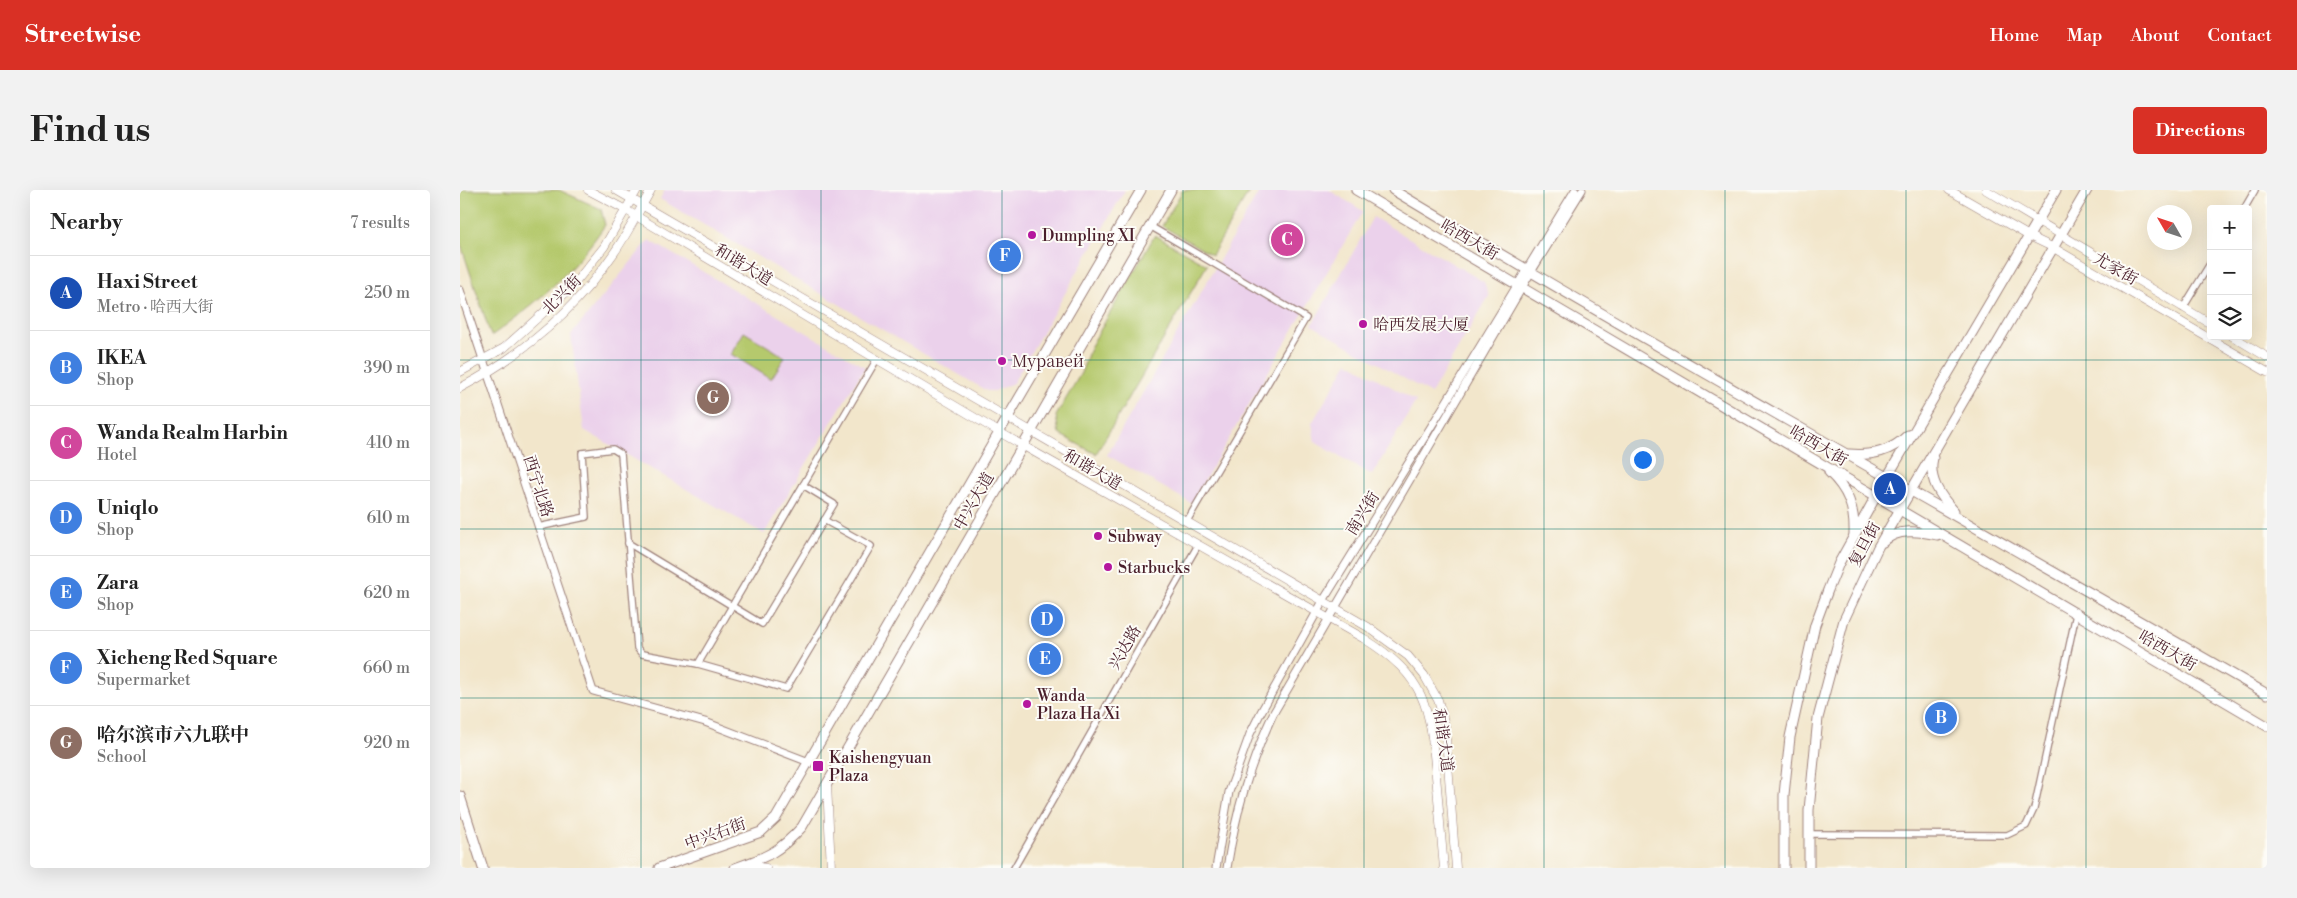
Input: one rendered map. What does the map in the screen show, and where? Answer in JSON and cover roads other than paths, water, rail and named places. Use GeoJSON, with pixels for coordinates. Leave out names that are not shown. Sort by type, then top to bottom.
{"type":"FeatureCollection","features":[{"type":"Feature","properties":{"kind":"main road","name":"和谐大道"},"geometry":{"type":"LineString","coordinates":[[588,190],[637,216],[999,432],[1378,647],[1408,674],[1425,702],[1432,728],[1444,868]]}},
{"type":"Feature","properties":{"kind":"main road","name":"和谐大道"},"geometry":{"type":"LineString","coordinates":[[616,190],[1336,608],[1368,627],[1408,656],[1424,675],[1438,700],[1445,725],[1456,868]]}},
{"type":"Feature","properties":{"kind":"main road","name":"北兴街"},"geometry":{"type":"LineString","coordinates":[[460,372],[504,348],[571,288],[593,263],[637,190]]}},
{"type":"Feature","properties":{"kind":"main road","name":"北兴街"},"geometry":{"type":"LineString","coordinates":[[460,388],[522,350],[569,308],[605,266],[651,190]]}},
{"type":"Feature","properties":{"kind":"main road","name":"中兴大道"},"geometry":{"type":"LineString","coordinates":[[776,818],[1141,190]]}},
{"type":"Feature","properties":{"kind":"main road","name":"中兴大道"},"geometry":{"type":"LineString","coordinates":[[746,864],[768,857],[779,850],[802,827],[1171,190]]}},
{"type":"Feature","properties":{"kind":"main road","name":"哈西大街"},"geometry":{"type":"LineString","coordinates":[[1356,190],[2267,726]]}},
{"type":"Feature","properties":{"kind":"main road","name":"哈西大街"},"geometry":{"type":"LineString","coordinates":[[1393,190],[1528,271],[1886,478],[1961,518],[2267,694]]}},
{"type":"Feature","properties":{"kind":"main road","name":"尤家街"},"geometry":{"type":"LineString","coordinates":[[1949,190],[2029,236],[2052,247],[2267,372]]}},
{"type":"Feature","properties":{"kind":"main road","name":"尤家街"},"geometry":{"type":"LineString","coordinates":[[1986,190],[2038,220],[2059,236],[2207,322]]}},
{"type":"Feature","properties":{"kind":"main road","name":"复旦街"},"geometry":{"type":"LineString","coordinates":[[1784,868],[1784,795],[1790,737],[1800,684],[1815,625],[1828,590],[1854,536],[1886,478],[2056,190]]}},
{"type":"Feature","properties":{"kind":"main road","name":"复旦街"},"geometry":{"type":"LineString","coordinates":[[1809,868],[1812,769],[1818,718],[1844,620],[1878,548],[1899,510],[2087,190]]}},
{"type":"Feature","properties":{"kind":"main road"},"geometry":{"type":"LineString","coordinates":[[2239,340],[2267,357]]}},
{"type":"Feature","properties":{"kind":"main road"},"geometry":{"type":"LineString","coordinates":[[1847,454],[1866,455],[1881,453],[1903,440],[1915,428]]}},
{"type":"Feature","properties":{"kind":"main road"},"geometry":{"type":"LineString","coordinates":[[1936,449],[1931,467],[1933,479],[1943,498],[1961,518]]}},
{"type":"Feature","properties":{"kind":"main road"},"geometry":{"type":"LineString","coordinates":[[1820,463],[1849,496],[1853,511],[1854,536]]}},
{"type":"Feature","properties":{"kind":"main road"},"geometry":{"type":"LineString","coordinates":[[1878,548],[1888,538],[1898,533],[1922,532],[1947,538]]}},
{"type":"Feature","properties":{"kind":"main road"},"geometry":{"type":"LineString","coordinates":[[827,784],[831,868]]}},
{"type":"Feature","properties":{"kind":"main road"},"geometry":{"type":"LineString","coordinates":[[460,796],[484,866]]}},
{"type":"Feature","properties":{"kind":"main road","name":"中兴右街"},"geometry":{"type":"LineString","coordinates":[[660,868],[762,832],[776,818]]}},
{"type":"Feature","properties":{"kind":"main road"},"geometry":{"type":"LineString","coordinates":[[735,868],[746,864],[766,868]]}},
{"type":"Feature","properties":{"kind":"street","name":"南兴街"},"geometry":{"type":"LineString","coordinates":[[1227,868],[1234,821],[1243,789],[1273,714],[1336,608],[1575,190]]}},
{"type":"Feature","properties":{"kind":"street","name":"南兴街"},"geometry":{"type":"LineString","coordinates":[[1528,271],[1582,190]]}},
{"type":"Feature","properties":{"kind":"street"},"geometry":{"type":"LineString","coordinates":[[2246,205],[2255,190]]}},
{"type":"Feature","properties":{"kind":"street"},"geometry":{"type":"LineString","coordinates":[[1150,226],[1306,318],[1187,521]]}},
{"type":"Feature","properties":{"kind":"street"},"geometry":{"type":"LineString","coordinates":[[2183,308],[2207,269]]}},
{"type":"Feature","properties":{"kind":"street","name":"南兴街"},"geometry":{"type":"LineString","coordinates":[[1216,868],[1229,792],[1250,734],[1323,601],[1520,286]]}},
{"type":"Feature","properties":{"kind":"street","name":"西宁北路"},"geometry":{"type":"LineString","coordinates":[[460,290],[593,691],[705,722],[809,762]]}},
{"type":"Feature","properties":{"kind":"street"},"geometry":{"type":"LineString","coordinates":[[698,664],[877,359]]}},
{"type":"Feature","properties":{"kind":"street"},"geometry":{"type":"LineString","coordinates":[[538,527],[586,517],[582,453],[613,449],[621,454],[638,648],[642,654],[698,664],[786,689],[870,546],[824,520]]}},
{"type":"Feature","properties":{"kind":"street"},"geometry":{"type":"LineString","coordinates":[[628,543],[762,624],[834,504],[803,486]]}},
{"type":"Feature","properties":{"kind":"street","name":"兴达路"},"geometry":{"type":"LineString","coordinates":[[1014,868],[1198,545]]}},
{"type":"Feature","properties":{"kind":"street"},"geometry":{"type":"LineString","coordinates":[[1809,834],[2007,835],[2026,826],[2034,809],[2076,614]]}},
{"type":"Feature","properties":{"kind":"place","name":"Dumpling XI"},"geometry":{"type":"Point","coordinates":[1032,235]}},
{"type":"Feature","properties":{"kind":"place","name":"Wanda Realm Harbin"},"geometry":{"type":"Point","coordinates":[1287,240]}},
{"type":"Feature","properties":{"kind":"place","name":"Xicheng Red Square"},"geometry":{"type":"Point","coordinates":[1005,256]}},
{"type":"Feature","properties":{"kind":"place","name":"哈西发展大厦"},"geometry":{"type":"Point","coordinates":[1363,324]}},
{"type":"Feature","properties":{"kind":"place","name":"Муравей"},"geometry":{"type":"Point","coordinates":[1002,361]}},
{"type":"Feature","properties":{"kind":"place","name":"哈尔滨市六九联中"},"geometry":{"type":"Point","coordinates":[713,398]}},
{"type":"Feature","properties":{"kind":"place","name":"Haxi Street"},"geometry":{"type":"Point","coordinates":[1890,489]}},
{"type":"Feature","properties":{"kind":"place","name":"Subway"},"geometry":{"type":"Point","coordinates":[1098,536]}},
{"type":"Feature","properties":{"kind":"place","name":"Starbucks"},"geometry":{"type":"Point","coordinates":[1108,567]}},
{"type":"Feature","properties":{"kind":"place","name":"Uniqlo"},"geometry":{"type":"Point","coordinates":[1047,620]}},
{"type":"Feature","properties":{"kind":"place","name":"Zara"},"geometry":{"type":"Point","coordinates":[1045,659]}},
{"type":"Feature","properties":{"kind":"place","name":"Wanda Plaza Ha Xi"},"geometry":{"type":"Point","coordinates":[1027,704]}},
{"type":"Feature","properties":{"kind":"place","name":"IKEA"},"geometry":{"type":"Point","coordinates":[1941,718]}},
{"type":"Feature","properties":{"kind":"place","name":"Kaishengyuan Plaza"},"geometry":{"type":"Point","coordinates":[818,766]}}]}
